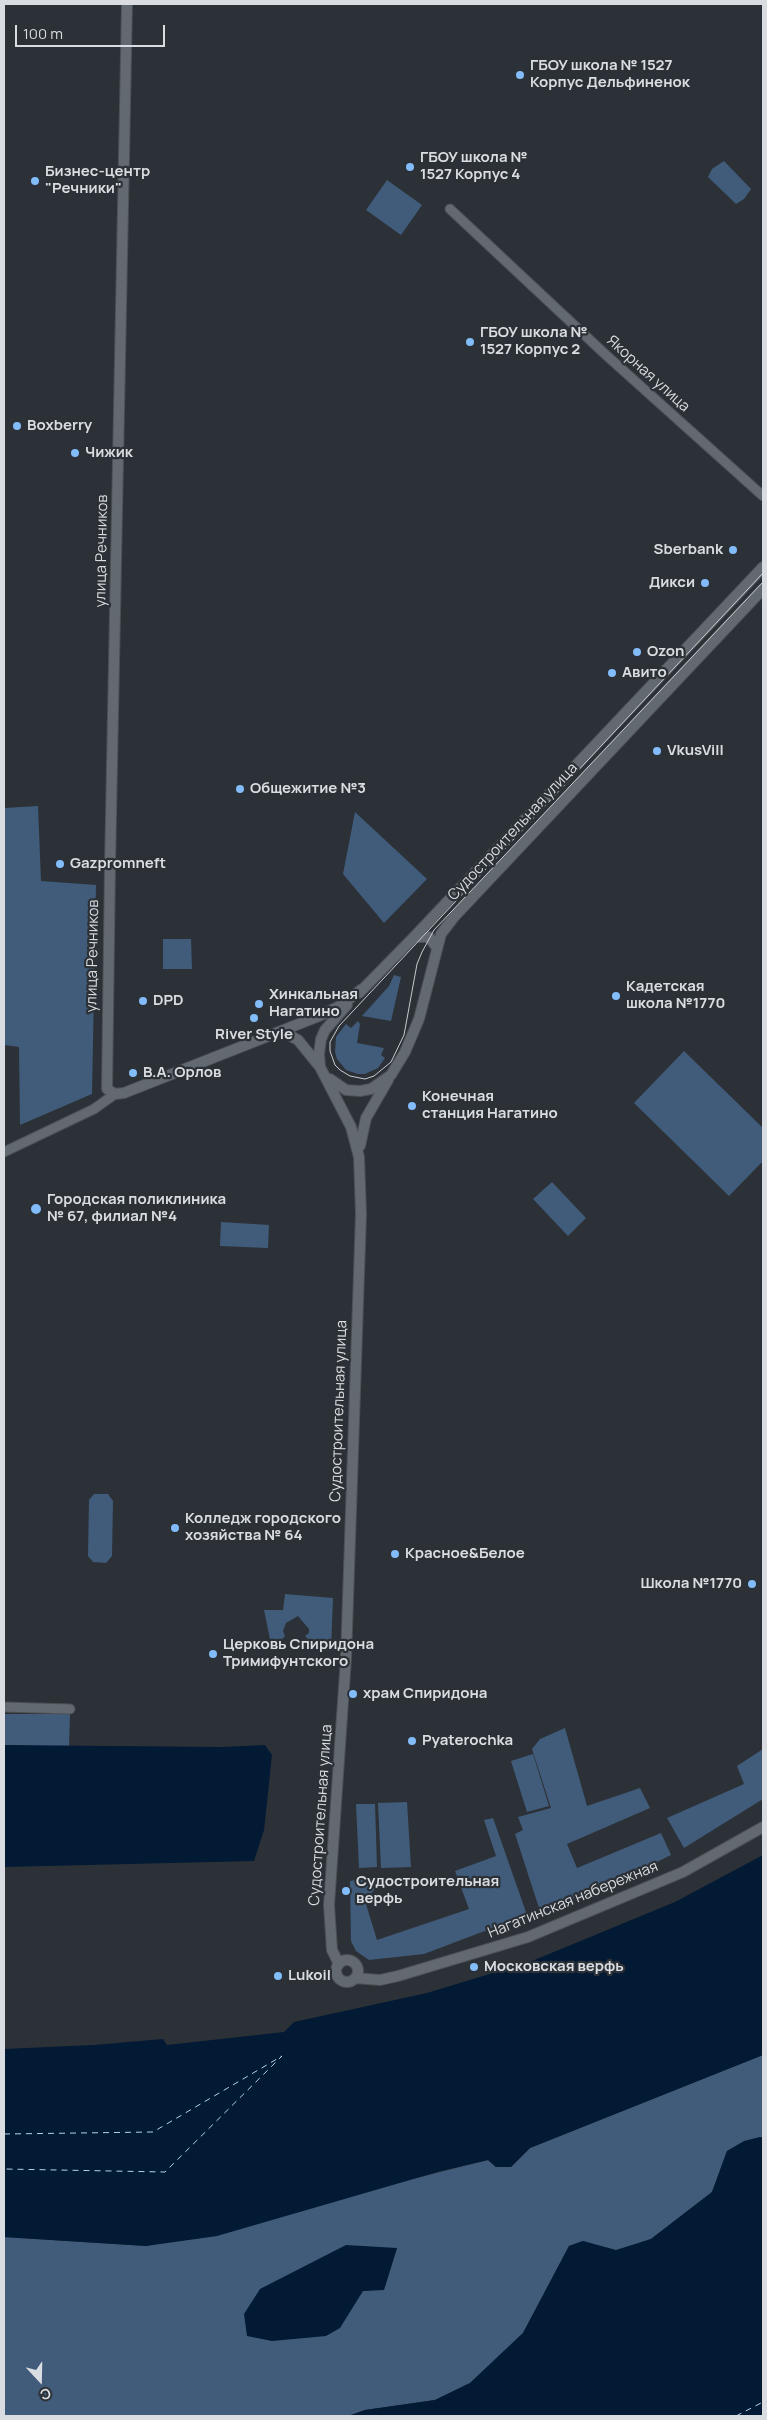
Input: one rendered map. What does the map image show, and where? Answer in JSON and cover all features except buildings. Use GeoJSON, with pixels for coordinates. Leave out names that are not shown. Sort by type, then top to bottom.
{"type":"FeatureCollection","features":[{"type":"Feature","properties":{"kind":"street","name":"улица Речников"},"geometry":{"type":"LineString","coordinates":[[115,1094],[107,1089],[106,1083],[128,4]]}},
{"type":"Feature","properties":{"kind":"street","name":"Якорная улица"},"geometry":{"type":"LineString","coordinates":[[450,209],[606,355],[763,496]]}},
{"type":"Feature","properties":{"kind":"street","name":"Судостроительная улица"},"geometry":{"type":"LineString","coordinates":[[362,989],[414,937],[763,567]]}},
{"type":"Feature","properties":{"kind":"street","name":"Судостроительная улица"},"geometry":{"type":"LineString","coordinates":[[323,1071],[341,1088],[360,1091],[371,1089],[391,1075],[405,1052],[418,1019],[441,934],[454,917],[763,589]]}},
{"type":"Feature","properties":{"kind":"street"},"geometry":{"type":"LineString","coordinates":[[414,937],[429,937],[437,948]]}},
{"type":"Feature","properties":{"kind":"street"},"geometry":{"type":"LineString","coordinates":[[4,1152],[94,1109],[115,1094],[319,1016],[340,1006],[362,989]]}},
{"type":"Feature","properties":{"kind":"street"},"geometry":{"type":"LineString","coordinates":[[359,1157],[351,1127],[323,1071],[318,1054],[325,1030],[362,989]]}},
{"type":"Feature","properties":{"kind":"street"},"geometry":{"type":"LineString","coordinates":[[272,1033],[286,1034],[298,1040],[323,1071]]}},
{"type":"Feature","properties":{"kind":"street"},"geometry":{"type":"LineString","coordinates":[[359,1157],[362,1130],[366,1118],[391,1075]]}},
{"type":"Feature","properties":{"kind":"street","name":"Судостроительная улица"},"geometry":{"type":"LineString","coordinates":[[355,1978],[346,1982],[340,1979],[336,1970],[339,1964],[332,1950],[329,1905],[346,1658],[362,1214],[359,1157]]}},
{"type":"Feature","properties":{"kind":"street"},"geometry":{"type":"LineString","coordinates":[[4,1706],[70,1709]]}},
{"type":"Feature","properties":{"kind":"street","name":"Нагатинская набережная"},"geometry":{"type":"LineString","coordinates":[[355,1978],[366,1981],[398,1976],[484,1952],[543,1931],[682,1872],[763,1828]]}},
{"type":"Feature","properties":{"kind":"street"},"geometry":{"type":"LineString","coordinates":[[339,1964],[345,1961],[354,1963],[358,1969],[355,1978]]}},
{"type":"Feature","properties":{"kind":"shaded area"},"geometry":{"type":"Polygon","coordinates":[[[724,161],[751,189],[744,199],[736,204],[708,177],[712,169],[724,161]]]}},
{"type":"Feature","properties":{"kind":"shaded area"},"geometry":{"type":"Polygon","coordinates":[[[387,180],[422,205],[401,235],[366,210],[387,180]]]}},
{"type":"Feature","properties":{"kind":"shaded area"},"geometry":{"type":"Polygon","coordinates":[[[38,806],[41,881],[96,885],[92,1094],[20,1125],[19,1047],[4,1045],[4,808],[38,806]]]}},
{"type":"Feature","properties":{"kind":"shaded area"},"geometry":{"type":"Polygon","coordinates":[[[355,812],[427,879],[384,923],[343,874],[355,812]]]}},
{"type":"Feature","properties":{"kind":"shaded area"},"geometry":{"type":"Polygon","coordinates":[[[163,939],[191,939],[192,969],[163,969],[163,939]]]}},
{"type":"Feature","properties":{"kind":"shaded area"},"geometry":{"type":"Polygon","coordinates":[[[394,975],[401,977],[391,1021],[362,1016],[389,986],[394,975]]]}},
{"type":"Feature","properties":{"kind":"shaded area"},"geometry":{"type":"Polygon","coordinates":[[[358,1021],[360,1024],[357,1043],[384,1048],[381,1055],[385,1058],[378,1068],[365,1074],[346,1070],[337,1059],[335,1052],[336,1037],[346,1024],[351,1028],[358,1021]]]}},
{"type":"Feature","properties":{"kind":"shaded area"},"geometry":{"type":"Polygon","coordinates":[[[684,1051],[763,1128],[763,1161],[729,1196],[634,1103],[684,1051]]]}},
{"type":"Feature","properties":{"kind":"shaded area"},"geometry":{"type":"Polygon","coordinates":[[[552,1182],[586,1218],[568,1236],[533,1199],[552,1182]]]}},
{"type":"Feature","properties":{"kind":"shaded area"},"geometry":{"type":"Polygon","coordinates":[[[221,1222],[269,1225],[268,1248],[220,1246],[221,1222]]]}},
{"type":"Feature","properties":{"kind":"shaded area"},"geometry":{"type":"Polygon","coordinates":[[[94,1494],[108,1494],[113,1501],[112,1556],[106,1563],[93,1562],[88,1556],[89,1500],[94,1494]]]}},
{"type":"Feature","properties":{"kind":"shaded area"},"geometry":{"type":"Polygon","coordinates":[[[285,1594],[333,1598],[331,1650],[318,1649],[305,1636],[309,1633],[309,1629],[298,1616],[286,1623],[283,1631],[285,1636],[272,1649],[264,1610],[283,1610],[285,1594]]]}},
{"type":"Feature","properties":{"kind":"shaded area"},"geometry":{"type":"Polygon","coordinates":[[[4,1714],[70,1714],[69,1747],[4,1745],[4,1714]]]}},
{"type":"Feature","properties":{"kind":"shaded area"},"geometry":{"type":"Polygon","coordinates":[[[565,1728],[587,1806],[640,1788],[650,1808],[567,1844],[577,1868],[661,1833],[671,1855],[608,1886],[540,1911],[515,1834],[523,1830],[518,1817],[551,1808],[532,1749],[540,1739],[565,1728]]]}},
{"type":"Feature","properties":{"kind":"shaded area"},"geometry":{"type":"Polygon","coordinates":[[[4,1745],[222,1747],[265,1745],[272,1755],[264,1830],[254,1861],[4,1867],[4,1745]]]}},
{"type":"Feature","properties":{"kind":"shaded area"},"geometry":{"type":"Polygon","coordinates":[[[763,1749],[763,1799],[684,1848],[667,1818],[744,1784],[737,1766],[763,1749]]]}},
{"type":"Feature","properties":{"kind":"shaded area"},"geometry":{"type":"Polygon","coordinates":[[[533,1754],[549,1806],[527,1812],[511,1761],[533,1754]]]}},
{"type":"Feature","properties":{"kind":"shaded area"},"geometry":{"type":"Polygon","coordinates":[[[407,1802],[411,1867],[381,1868],[378,1803],[407,1802]]]}},
{"type":"Feature","properties":{"kind":"shaded area"},"geometry":{"type":"Polygon","coordinates":[[[356,1804],[375,1804],[377,1867],[359,1868],[356,1804]]]}},
{"type":"Feature","properties":{"kind":"shaded area"},"geometry":{"type":"Polygon","coordinates":[[[493,1818],[527,1915],[424,1954],[369,1960],[356,1951],[351,1941],[350,1881],[377,1876],[375,1889],[365,1901],[377,1940],[469,1909],[455,1871],[496,1856],[484,1820],[493,1818]]]}},
{"type":"Feature","properties":{"kind":"shaded area"},"geometry":{"type":"Polygon","coordinates":[[[763,1855],[763,2055],[530,2148],[511,2167],[496,2167],[488,2160],[441,2171],[217,2236],[146,2246],[4,2237],[4,2049],[94,2045],[163,2039],[167,2045],[284,2032],[294,2022],[427,1993],[532,1961],[675,1902],[763,1855]]]}},
{"type":"Feature","properties":{"kind":"shaded area"},"geometry":{"type":"Polygon","coordinates":[[[763,2055],[763,2138],[760,2137],[727,2151],[712,2192],[651,2239],[616,2251],[583,2241],[569,2246],[523,2333],[470,2383],[435,2400],[365,2410],[348,2416],[4,2416],[4,2237],[146,2246],[488,2160],[496,2167],[511,2167],[530,2148],[763,2055]],[[397,2248],[363,2291],[384,2289],[397,2248]]]}},
{"type":"Feature","properties":{"kind":"shaded area"},"geometry":{"type":"Polygon","coordinates":[[[763,2138],[763,2416],[348,2416],[365,2410],[435,2400],[470,2383],[523,2333],[569,2246],[583,2241],[616,2250],[651,2239],[712,2192],[727,2151],[744,2141],[763,2138]]]}},
{"type":"Feature","properties":{"kind":"shaded area"},"geometry":{"type":"Polygon","coordinates":[[[346,2245],[397,2248],[384,2290],[363,2291],[340,2328],[326,2336],[272,2341],[247,2336],[244,2314],[260,2289],[346,2245]]]}},
{"type":"Feature","properties":{"kind":"ferry route"},"geometry":{"type":"LineString","coordinates":[[4,2134],[153,2132],[282,2056],[165,2172],[4,2169]]}},
{"type":"Feature","properties":{"kind":"ferry route"},"geometry":{"type":"LineString","coordinates":[[736,2416],[763,2402]]}},
{"type":"Feature","properties":{"kind":"tram line"},"geometry":{"type":"LineString","coordinates":[[763,573],[339,1026],[330,1042],[330,1051],[335,1065],[340,1070],[350,1076],[365,1079],[374,1076],[391,1062],[404,1035],[417,964],[434,930],[763,582]]}},
{"type":"Feature","properties":{"kind":"place","name":"ГБОУ школа № 1527 Корпус Дельфиненок"},"geometry":{"type":"Point","coordinates":[520,75]}},
{"type":"Feature","properties":{"kind":"place","name":"ГБОУ школа № 1527 Корпус 4"},"geometry":{"type":"Point","coordinates":[410,167]}},
{"type":"Feature","properties":{"kind":"place","name":"Бизнес-центр \"Речники\""},"geometry":{"type":"Point","coordinates":[35,181]}},
{"type":"Feature","properties":{"kind":"place","name":"ГБОУ школа № 1527 Корпус 2"},"geometry":{"type":"Point","coordinates":[470,342]}},
{"type":"Feature","properties":{"kind":"place","name":"Boxberry"},"geometry":{"type":"Point","coordinates":[17,426]}},
{"type":"Feature","properties":{"kind":"place","name":"Чижик"},"geometry":{"type":"Point","coordinates":[75,453]}},
{"type":"Feature","properties":{"kind":"place","name":"Sberbank"},"geometry":{"type":"Point","coordinates":[733,550]}},
{"type":"Feature","properties":{"kind":"place","name":"Дикси"},"geometry":{"type":"Point","coordinates":[705,583]}},
{"type":"Feature","properties":{"kind":"place","name":"Ozon"},"geometry":{"type":"Point","coordinates":[637,652]}},
{"type":"Feature","properties":{"kind":"place","name":"Авито"},"geometry":{"type":"Point","coordinates":[612,673]}},
{"type":"Feature","properties":{"kind":"place","name":"VkusVill"},"geometry":{"type":"Point","coordinates":[657,751]}},
{"type":"Feature","properties":{"kind":"place","name":"Общежитие №3"},"geometry":{"type":"Point","coordinates":[240,789]}},
{"type":"Feature","properties":{"kind":"place","name":"Gazpromneft"},"geometry":{"type":"Point","coordinates":[60,864]}},
{"type":"Feature","properties":{"kind":"place","name":"Кадетская школа №1770"},"geometry":{"type":"Point","coordinates":[616,996]}},
{"type":"Feature","properties":{"kind":"place","name":"DPD"},"geometry":{"type":"Point","coordinates":[143,1001]}},
{"type":"Feature","properties":{"kind":"place","name":"Хинкальная Нагатино"},"geometry":{"type":"Point","coordinates":[259,1004]}},
{"type":"Feature","properties":{"kind":"place","name":"River Style"},"geometry":{"type":"Point","coordinates":[254,1018]}},
{"type":"Feature","properties":{"kind":"place","name":"В.А. Орлов"},"geometry":{"type":"Point","coordinates":[133,1073]}},
{"type":"Feature","properties":{"kind":"place","name":"Конечная станция Нагатино"},"geometry":{"type":"Point","coordinates":[412,1106]}},
{"type":"Feature","properties":{"kind":"place","name":"Городская поликлиника № 67, филиал №4"},"geometry":{"type":"Point","coordinates":[36,1209]}},
{"type":"Feature","properties":{"kind":"place","name":"Колледж городского хозяйства № 64"},"geometry":{"type":"Point","coordinates":[175,1528]}},
{"type":"Feature","properties":{"kind":"place","name":"Красное&Белое"},"geometry":{"type":"Point","coordinates":[395,1554]}},
{"type":"Feature","properties":{"kind":"place","name":"Школа №1770"},"geometry":{"type":"Point","coordinates":[752,1584]}},
{"type":"Feature","properties":{"kind":"place","name":"Церковь Спиридона Тримифунтского"},"geometry":{"type":"Point","coordinates":[213,1654]}},
{"type":"Feature","properties":{"kind":"place","name":"храм Спиридона"},"geometry":{"type":"Point","coordinates":[353,1694]}},
{"type":"Feature","properties":{"kind":"place","name":"Pyaterochka"},"geometry":{"type":"Point","coordinates":[412,1741]}},
{"type":"Feature","properties":{"kind":"place","name":"Судостроительная верфь"},"geometry":{"type":"Point","coordinates":[346,1891]}},
{"type":"Feature","properties":{"kind":"place","name":"Московская верфь"},"geometry":{"type":"Point","coordinates":[474,1967]}},
{"type":"Feature","properties":{"kind":"place","name":"Lukoil"},"geometry":{"type":"Point","coordinates":[278,1976]}}]}
